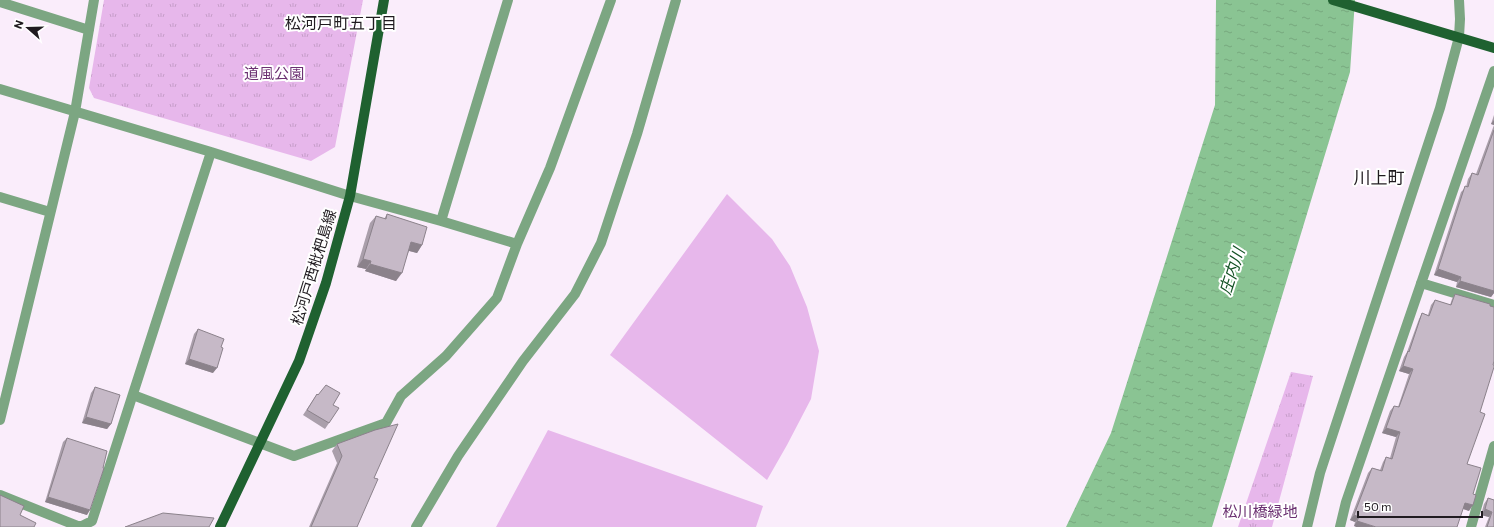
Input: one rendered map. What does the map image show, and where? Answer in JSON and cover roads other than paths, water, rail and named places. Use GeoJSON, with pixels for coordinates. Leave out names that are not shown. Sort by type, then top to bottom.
{"type":"FeatureCollection","features":[{"type":"Feature","properties":{"kind":"main road","name":"松河戸西枇杷島線"},"geometry":{"type":"LineString","coordinates":[[220,527],[299,361],[326,283],[350,196],[384,0]]}},
{"type":"Feature","properties":{"kind":"main road"},"geometry":{"type":"LineString","coordinates":[[1333,0],[1494,48]]}},
{"type":"Feature","properties":{"kind":"street"},"geometry":{"type":"LineString","coordinates":[[0,420],[50,212],[76,112],[94,0]]}},
{"type":"Feature","properties":{"kind":"street"},"geometry":{"type":"LineString","coordinates":[[441,220],[508,0]]}},
{"type":"Feature","properties":{"kind":"street"},"geometry":{"type":"LineString","coordinates":[[133,394],[294,456],[386,423],[401,396],[446,356],[497,298],[517,244],[550,168],[611,0]]}},
{"type":"Feature","properties":{"kind":"street"},"geometry":{"type":"LineString","coordinates":[[416,527],[462,450],[523,361],[575,294],[601,243],[637,134],[676,0]]}},
{"type":"Feature","properties":{"kind":"street"},"geometry":{"type":"LineString","coordinates":[[1307,527],[1320,474],[1440,108],[1459,37],[1459,0]]}},
{"type":"Feature","properties":{"kind":"street"},"geometry":{"type":"LineString","coordinates":[[0,2],[89,30]]}},
{"type":"Feature","properties":{"kind":"street"},"geometry":{"type":"LineString","coordinates":[[1340,527],[1346,502],[1493,76]]}},
{"type":"Feature","properties":{"kind":"street"},"geometry":{"type":"LineString","coordinates":[[0,89],[211,152],[350,196],[441,220],[517,244]]}},
{"type":"Feature","properties":{"kind":"street"},"geometry":{"type":"LineString","coordinates":[[0,495],[80,527],[92,521],[211,152]]}},
{"type":"Feature","properties":{"kind":"street"},"geometry":{"type":"LineString","coordinates":[[0,197],[50,212]]}},
{"type":"Feature","properties":{"kind":"street"},"geometry":{"type":"LineString","coordinates":[[1421,283],[1494,305]]}},
{"type":"Feature","properties":{"kind":"street"},"geometry":{"type":"LineString","coordinates":[[1470,527],[1491,466],[1494,446]]}},
{"type":"Feature","properties":{"kind":"water","name":"庄内川"},"geometry":{"type":"Polygon","coordinates":[[[1216,0],[1355,0],[1350,72],[1212,527],[1066,527],[1111,433],[1215,105],[1216,0]]]}},
{"type":"Feature","properties":{"kind":"district","name":"松河戸町五丁目"},"geometry":{"type":"Point","coordinates":[341,22]}},
{"type":"Feature","properties":{"kind":"district","name":"川上町"},"geometry":{"type":"Point","coordinates":[1379,177]}},
{"type":"Feature","properties":{"kind":"park label","name":"道風公園"},"geometry":{"type":"Point","coordinates":[274,73]}},
{"type":"Feature","properties":{"kind":"park label","name":"松川橋緑地"},"geometry":{"type":"Point","coordinates":[1260,511]}}]}
